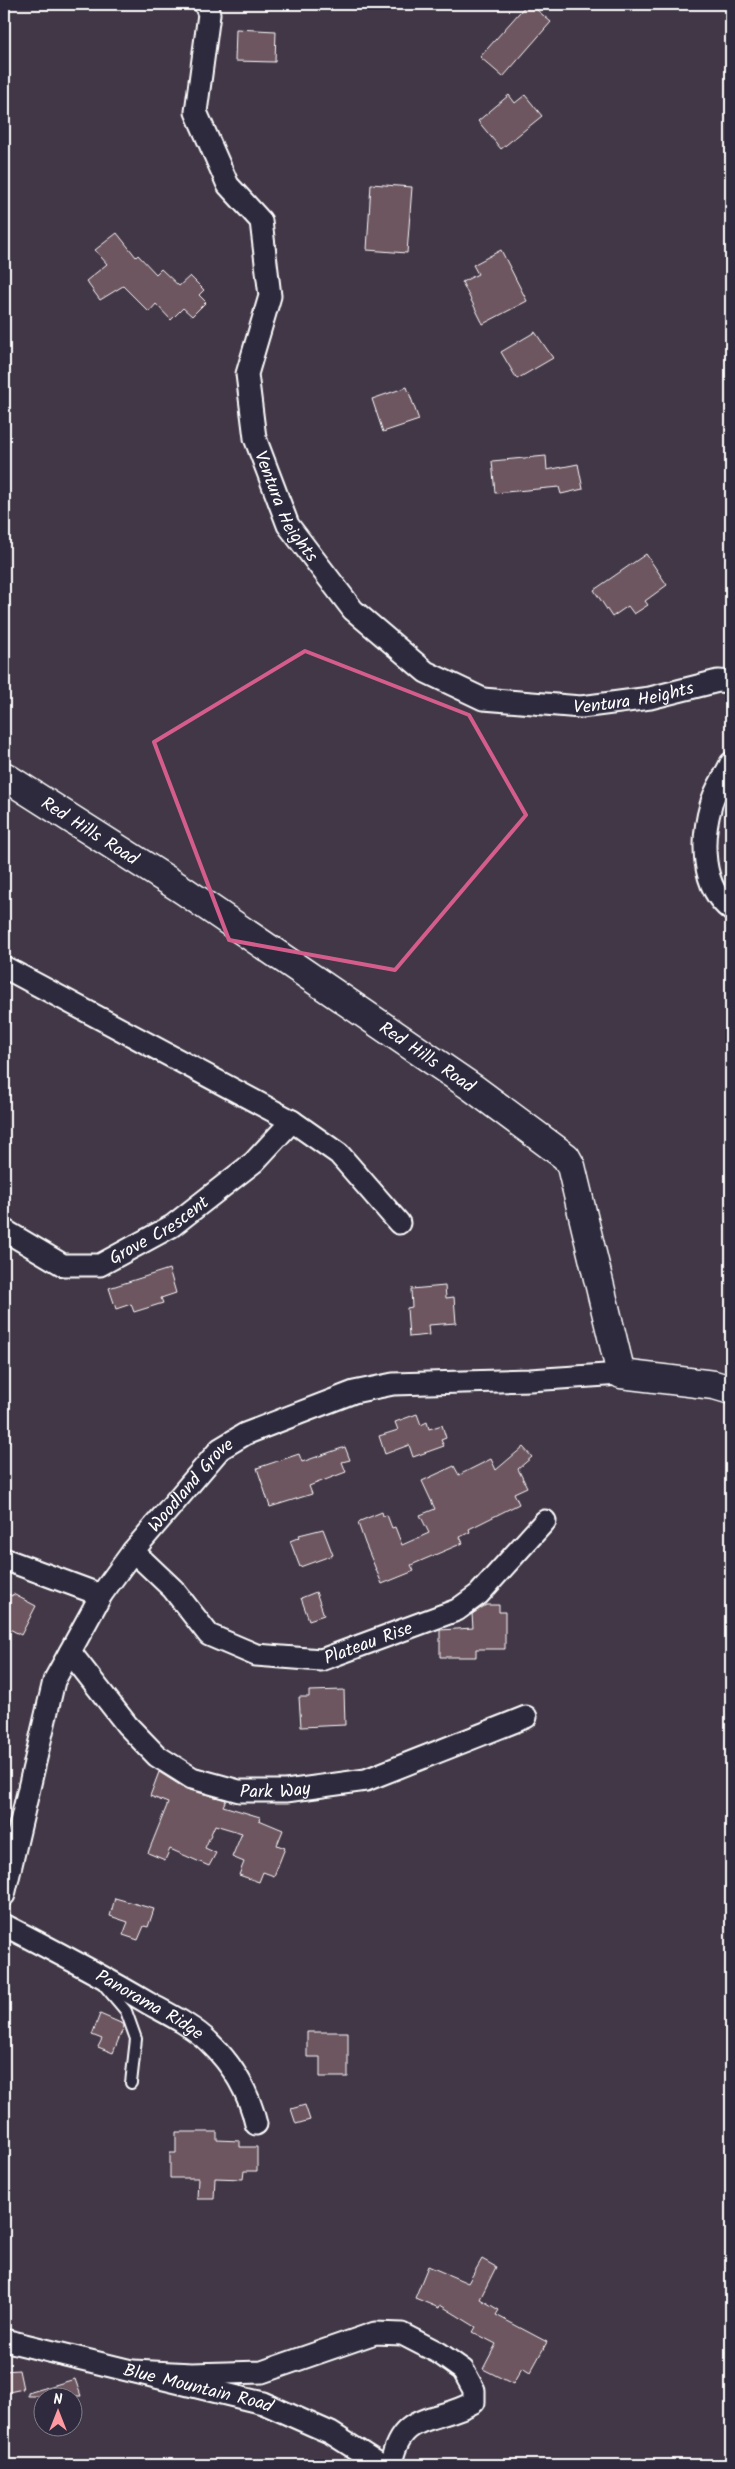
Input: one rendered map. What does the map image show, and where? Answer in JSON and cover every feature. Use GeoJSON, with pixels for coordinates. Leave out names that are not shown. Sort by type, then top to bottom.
{"type":"FeatureCollection","features":[{"type":"Feature","properties":{"kind":"main road","name":"Red Hills Road"},"geometry":{"type":"LineString","coordinates":[[4,776],[192,896],[473,1088],[566,1157],[571,1166],[621,1374]]}},
{"type":"Feature","properties":{"kind":"main road"},"geometry":{"type":"LineString","coordinates":[[621,1374],[714,1385],[731,1390]]}},
{"type":"Feature","properties":{"kind":"street","name":"Ventura Heights"},"geometry":{"type":"LineString","coordinates":[[205,4],[209,14],[196,112],[228,185],[261,222],[270,296],[247,374],[255,438],[288,525],[353,610],[426,672],[483,699],[581,707],[650,698],[718,681],[731,682]]}},
{"type":"Feature","properties":{"kind":"street"},"geometry":{"type":"LineString","coordinates":[[731,763],[711,804],[706,840],[707,872],[720,902],[731,910]]}},
{"type":"Feature","properties":{"kind":"street"},"geometry":{"type":"LineString","coordinates":[[4,967],[292,1120],[339,1154],[399,1224]]}},
{"type":"Feature","properties":{"kind":"street","name":"Grove Crescent"},"geometry":{"type":"LineString","coordinates":[[4,1230],[63,1265],[100,1265],[172,1226],[254,1162],[292,1120]]}},
{"type":"Feature","properties":{"kind":"street","name":"Woodland Grove"},"geometry":{"type":"LineString","coordinates":[[4,1895],[54,1681],[101,1595],[133,1551],[220,1449],[245,1434],[354,1392],[393,1384],[530,1380],[621,1374]]}},
{"type":"Feature","properties":{"kind":"street","name":"Plateau Rise"},"geometry":{"type":"LineString","coordinates":[[133,1551],[173,1589],[209,1636],[256,1655],[321,1660],[457,1610],[480,1594],[545,1521]]}},
{"type":"Feature","properties":{"kind":"street"},"geometry":{"type":"LineString","coordinates":[[4,1559],[101,1595]]}},
{"type":"Feature","properties":{"kind":"street","name":"Park Way"},"geometry":{"type":"LineString","coordinates":[[70,1652],[127,1725],[157,1756],[192,1778],[239,1790],[286,1791],[366,1780],[526,1717]]}},
{"type":"Feature","properties":{"kind":"street","name":"Panorama Ridge"},"geometry":{"type":"LineString","coordinates":[[4,1925],[93,1971],[209,2041],[231,2067],[251,2102],[256,2124]]}},
{"type":"Feature","properties":{"kind":"street"},"geometry":{"type":"LineString","coordinates":[[133,2371],[192,2374],[262,2372],[375,2334],[402,2334],[439,2353],[462,2370],[474,2390],[474,2402],[462,2408],[408,2426],[394,2447],[391,2465]]}},
{"type":"Feature","properties":{"kind":"street","name":"Blue Mountain Road"},"geometry":{"type":"LineString","coordinates":[[4,2340],[263,2403],[331,2433],[381,2465]]}},
{"type":"Feature","properties":{"kind":"lane"},"geometry":{"type":"LineString","coordinates":[[93,1971],[126,2011],[136,2039],[131,2083]]}},
{"type":"Feature","properties":{"kind":"highlighted area"},"geometry":{"type":"Polygon","coordinates":[[[305,651],[469,715],[526,815],[395,970],[229,940],[154,742],[305,651]]]}},
{"type":"Feature","properties":{"kind":"building"},"geometry":{"type":"Polygon","coordinates":[[[527,4],[530,4],[551,22],[503,77],[480,57],[527,4]]]}},
{"type":"Feature","properties":{"kind":"building"},"geometry":{"type":"Polygon","coordinates":[[[236,29],[276,31],[275,62],[235,61],[236,29]]]}},
{"type":"Feature","properties":{"kind":"building"},"geometry":{"type":"Polygon","coordinates":[[[509,95],[515,103],[525,95],[542,116],[501,149],[478,121],[509,95]]]}},
{"type":"Feature","properties":{"kind":"building"},"geometry":{"type":"Polygon","coordinates":[[[371,184],[412,187],[407,253],[367,250],[371,184]]]}},
{"type":"Feature","properties":{"kind":"building"},"geometry":{"type":"Polygon","coordinates":[[[117,233],[136,257],[138,255],[156,274],[161,269],[179,286],[190,276],[204,290],[199,295],[206,302],[192,316],[183,308],[171,320],[156,304],[149,312],[123,286],[100,300],[86,281],[107,264],[95,250],[117,233]]]}},
{"type":"Feature","properties":{"kind":"building"},"geometry":{"type":"Polygon","coordinates":[[[501,250],[527,301],[483,324],[462,282],[478,274],[473,265],[501,250]]]}},
{"type":"Feature","properties":{"kind":"building"},"geometry":{"type":"Polygon","coordinates":[[[535,332],[553,358],[517,379],[501,352],[535,332]]]}},
{"type":"Feature","properties":{"kind":"building"},"geometry":{"type":"Polygon","coordinates":[[[407,387],[419,420],[383,432],[372,399],[407,387]]]}},
{"type":"Feature","properties":{"kind":"building"},"geometry":{"type":"Polygon","coordinates":[[[546,456],[547,470],[578,464],[583,489],[561,494],[559,487],[495,493],[492,461],[546,456]]]}},
{"type":"Feature","properties":{"kind":"building"},"geometry":{"type":"Polygon","coordinates":[[[646,554],[667,585],[645,601],[648,605],[634,614],[628,606],[612,617],[594,590],[646,554]]]}},
{"type":"Feature","properties":{"kind":"building"},"geometry":{"type":"Polygon","coordinates":[[[169,1269],[176,1293],[161,1298],[163,1303],[134,1312],[131,1304],[116,1309],[109,1288],[169,1269]]]}},
{"type":"Feature","properties":{"kind":"building"},"geometry":{"type":"Polygon","coordinates":[[[445,1286],[446,1298],[454,1297],[456,1323],[428,1325],[429,1335],[409,1337],[407,1308],[412,1307],[411,1289],[445,1286]]]}},
{"type":"Feature","properties":{"kind":"building"},"geometry":{"type":"Polygon","coordinates":[[[417,1414],[421,1425],[427,1422],[429,1429],[442,1425],[446,1438],[441,1440],[444,1446],[413,1457],[409,1445],[385,1454],[379,1436],[398,1430],[395,1422],[417,1414]]]}},
{"type":"Feature","properties":{"kind":"building"},"geometry":{"type":"Polygon","coordinates":[[[345,1447],[350,1460],[342,1462],[346,1472],[309,1486],[312,1494],[270,1507],[257,1468],[299,1454],[302,1462],[345,1447]]]}},
{"type":"Feature","properties":{"kind":"building"},"geometry":{"type":"Polygon","coordinates":[[[523,1447],[532,1457],[518,1469],[527,1487],[514,1493],[519,1504],[469,1529],[470,1532],[460,1537],[463,1543],[411,1565],[414,1571],[382,1584],[358,1523],[360,1521],[382,1512],[383,1516],[387,1515],[392,1528],[395,1527],[402,1545],[429,1533],[420,1515],[435,1509],[422,1481],[454,1466],[459,1475],[491,1459],[496,1470],[523,1447]]]}},
{"type":"Feature","properties":{"kind":"building"},"geometry":{"type":"Polygon","coordinates":[[[323,1529],[333,1555],[300,1567],[290,1541],[300,1537],[299,1535],[323,1529]]]}},
{"type":"Feature","properties":{"kind":"building"},"geometry":{"type":"Polygon","coordinates":[[[4,1592],[12,1596],[13,1594],[36,1606],[21,1635],[4,1626],[4,1592]]]}},
{"type":"Feature","properties":{"kind":"building"},"geometry":{"type":"Polygon","coordinates":[[[316,1592],[324,1615],[309,1620],[301,1598],[316,1592]]]}},
{"type":"Feature","properties":{"kind":"building"},"geometry":{"type":"Polygon","coordinates":[[[486,1605],[499,1605],[499,1612],[505,1612],[505,1649],[476,1649],[476,1657],[440,1657],[440,1630],[473,1628],[472,1614],[486,1605]]]}},
{"type":"Feature","properties":{"kind":"building"},"geometry":{"type":"Polygon","coordinates":[[[344,1690],[345,1725],[301,1727],[299,1697],[309,1697],[309,1691],[344,1690]]]}},
{"type":"Feature","properties":{"kind":"building"},"geometry":{"type":"Polygon","coordinates":[[[159,1772],[186,1789],[226,1800],[223,1806],[260,1817],[259,1820],[283,1830],[277,1845],[285,1848],[274,1876],[263,1872],[259,1882],[239,1875],[244,1862],[232,1857],[242,1833],[215,1825],[205,1848],[216,1853],[209,1866],[170,1849],[165,1860],[148,1853],[168,1803],[150,1796],[159,1772]]]}},
{"type":"Feature","properties":{"kind":"building"},"geometry":{"type":"Polygon","coordinates":[[[115,1898],[154,1909],[148,1927],[144,1926],[138,1940],[123,1935],[128,1922],[110,1916],[115,1898]]]}},
{"type":"Feature","properties":{"kind":"building"},"geometry":{"type":"Polygon","coordinates":[[[100,2014],[124,2026],[113,2053],[98,2047],[102,2039],[92,2035],[100,2014]]]}},
{"type":"Feature","properties":{"kind":"building"},"geometry":{"type":"Polygon","coordinates":[[[307,2032],[348,2032],[348,2077],[320,2077],[320,2057],[307,2057],[307,2032]]]}},
{"type":"Feature","properties":{"kind":"building"},"geometry":{"type":"Polygon","coordinates":[[[305,2105],[310,2120],[296,2124],[291,2109],[305,2105]]]}},
{"type":"Feature","properties":{"kind":"building"},"geometry":{"type":"Polygon","coordinates":[[[176,2132],[217,2132],[217,2140],[240,2141],[240,2147],[257,2147],[257,2171],[244,2171],[243,2179],[215,2178],[214,2199],[197,2199],[198,2178],[170,2178],[170,2153],[176,2153],[176,2132]]]}},
{"type":"Feature","properties":{"kind":"building"},"geometry":{"type":"Polygon","coordinates":[[[482,2259],[496,2267],[480,2299],[499,2310],[496,2315],[547,2342],[530,2373],[522,2368],[513,2384],[483,2369],[496,2344],[473,2332],[476,2327],[440,2305],[439,2308],[415,2298],[428,2266],[468,2283],[482,2259]]]}},
{"type":"Feature","properties":{"kind":"building"},"geometry":{"type":"Polygon","coordinates":[[[19,2370],[23,2389],[4,2393],[4,2371],[19,2370]]]}},
{"type":"Feature","properties":{"kind":"building"},"geometry":{"type":"Polygon","coordinates":[[[75,2379],[77,2386],[52,2386],[75,2379]]]}}]}
